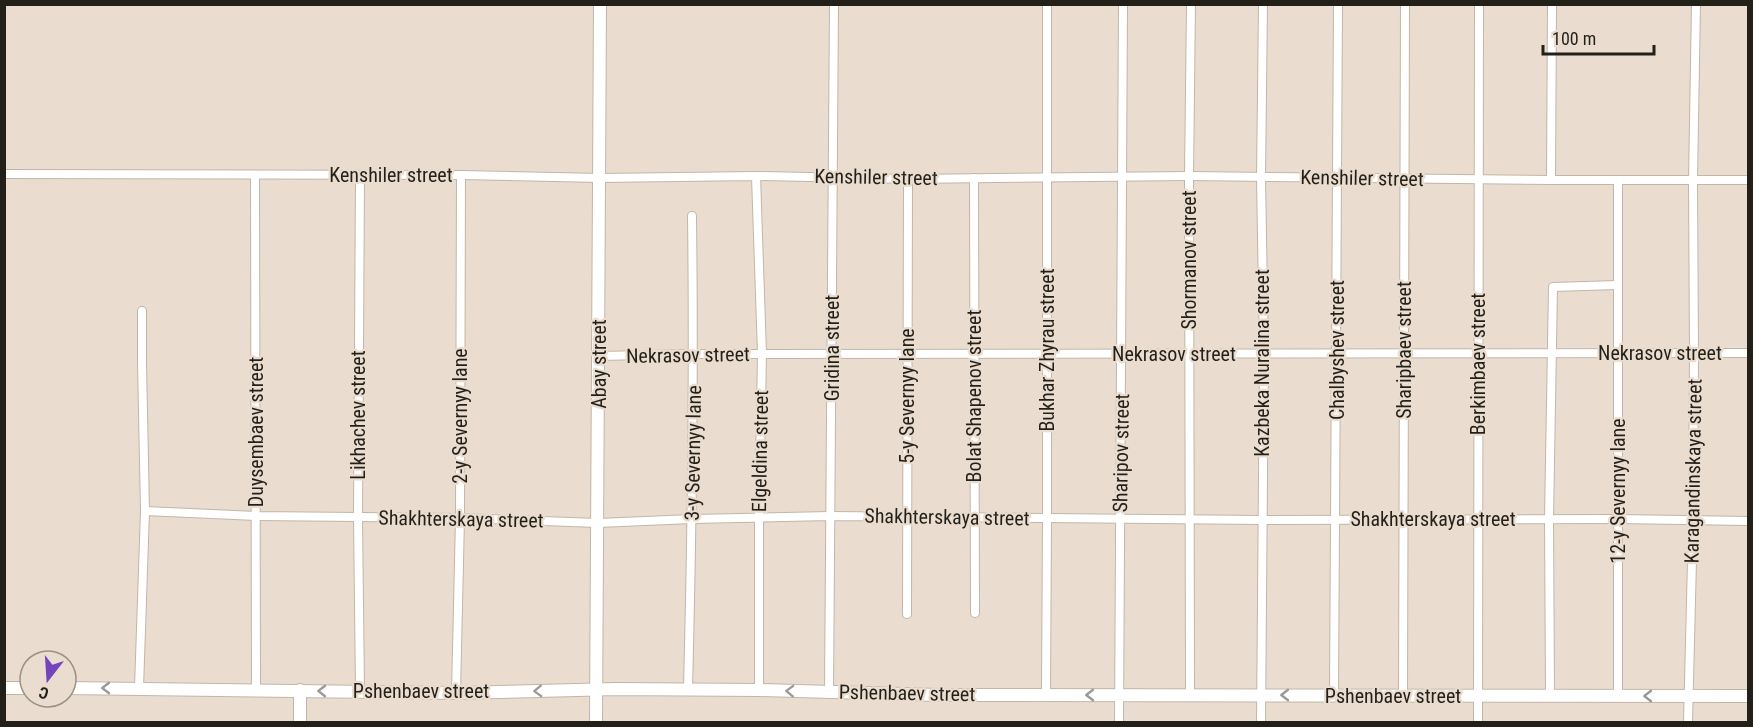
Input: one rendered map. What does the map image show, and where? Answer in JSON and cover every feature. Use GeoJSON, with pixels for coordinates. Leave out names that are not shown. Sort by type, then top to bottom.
{"type":"FeatureCollection","features":[{"type":"Feature","properties":{"kind":"main road","name":"Abay street"},"geometry":{"type":"LineString","coordinates":[[596,723],[600,4]]}},
{"type":"Feature","properties":{"kind":"main road","name":"Pshenbaev street"},"geometry":{"type":"LineString","coordinates":[[78,688],[456,693],[688,689],[939,695],[1749,696]]}},
{"type":"Feature","properties":{"kind":"main road"},"geometry":{"type":"LineString","coordinates":[[300,690],[300,723]]}},
{"type":"Feature","properties":{"kind":"street","name":"Gridina street"},"geometry":{"type":"LineString","coordinates":[[829,692],[834,4]]}},
{"type":"Feature","properties":{"kind":"street","name":"Bukhar Zhyrau street"},"geometry":{"type":"LineString","coordinates":[[1046,695],[1047,4]]}},
{"type":"Feature","properties":{"kind":"street","name":"Sharipov street"},"geometry":{"type":"LineString","coordinates":[[1119,723],[1123,4]]}},
{"type":"Feature","properties":{"kind":"street","name":"Shormanov street"},"geometry":{"type":"LineString","coordinates":[[1190,695],[1191,4]]}},
{"type":"Feature","properties":{"kind":"street","name":"Kazbeka Nuralina street"},"geometry":{"type":"LineString","coordinates":[[1261,723],[1263,4]]}},
{"type":"Feature","properties":{"kind":"street","name":"Chalbyshev street"},"geometry":{"type":"LineString","coordinates":[[1334,695],[1338,4]]}},
{"type":"Feature","properties":{"kind":"street","name":"Sharipbaev street"},"geometry":{"type":"LineString","coordinates":[[1404,696],[1405,4]]}},
{"type":"Feature","properties":{"kind":"street","name":"Berkimbaev street"},"geometry":{"type":"LineString","coordinates":[[1478,723],[1479,4]]}},
{"type":"Feature","properties":{"kind":"street"},"geometry":{"type":"LineString","coordinates":[[1551,180],[1552,4]]}},
{"type":"Feature","properties":{"kind":"street","name":"Karagandinskaya street"},"geometry":{"type":"LineString","coordinates":[[1688,723],[1693,520],[1693,180],[1696,4]]}},
{"type":"Feature","properties":{"kind":"street","name":"Kenshiler street"},"geometry":{"type":"LineString","coordinates":[[4,174],[461,175],[600,178],[1338,177],[1749,180]]}},
{"type":"Feature","properties":{"kind":"street","name":"Duysembaev street"},"geometry":{"type":"LineString","coordinates":[[255,175],[255,690]]}},
{"type":"Feature","properties":{"kind":"street","name":"Likhachev street"},"geometry":{"type":"LineString","coordinates":[[360,175],[358,517],[360,691]]}},
{"type":"Feature","properties":{"kind":"street","name":"2-y Severnyy lane"},"geometry":{"type":"LineString","coordinates":[[456,693],[460,518],[461,175]]}},
{"type":"Feature","properties":{"kind":"street","name":"Elgeldina street"},"geometry":{"type":"LineString","coordinates":[[756,176],[762,354],[759,690]]}},
{"type":"Feature","properties":{"kind":"street","name":"5-y Severnyy lane"},"geometry":{"type":"LineString","coordinates":[[907,614],[908,178]]}},
{"type":"Feature","properties":{"kind":"street","name":"Bolat Shapenov street"},"geometry":{"type":"LineString","coordinates":[[974,178],[975,613]]}},
{"type":"Feature","properties":{"kind":"street","name":"12-y Severnyy lane"},"geometry":{"type":"LineString","coordinates":[[1618,180],[1618,696]]}},
{"type":"Feature","properties":{"kind":"street","name":"3-y Severnyy lane"},"geometry":{"type":"LineString","coordinates":[[688,689],[694,354],[692,216]]}},
{"type":"Feature","properties":{"kind":"street"},"geometry":{"type":"LineString","coordinates":[[1550,696],[1549,519],[1553,287],[1617,285]]}},
{"type":"Feature","properties":{"kind":"street"},"geometry":{"type":"LineString","coordinates":[[139,688],[145,511],[142,311]]}},
{"type":"Feature","properties":{"kind":"street","name":"Nekrasov street"},"geometry":{"type":"LineString","coordinates":[[599,356],[1749,353]]}},
{"type":"Feature","properties":{"kind":"street","name":"Shakhterskaya street"},"geometry":{"type":"LineString","coordinates":[[145,511],[256,516],[460,518],[598,523],[831,516],[1047,519],[1749,521]]}}]}
